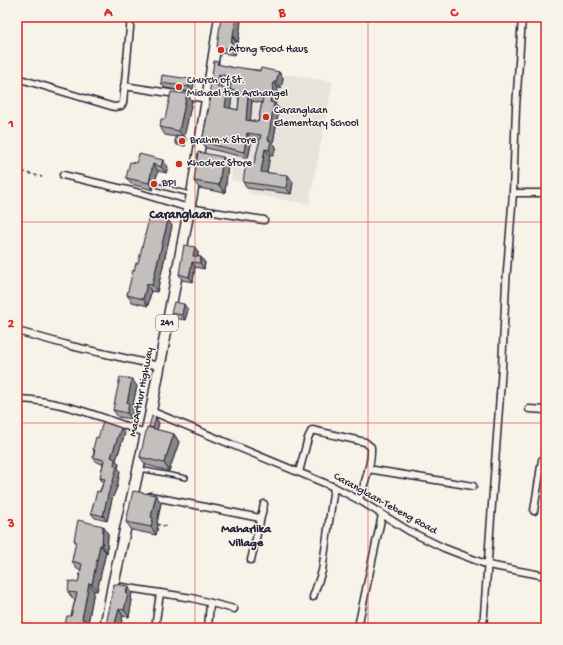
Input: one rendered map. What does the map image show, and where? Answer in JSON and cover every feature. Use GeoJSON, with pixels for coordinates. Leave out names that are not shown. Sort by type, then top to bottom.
{"type":"FeatureCollection","features":[{"type":"Feature","properties":{"kind":"main road","name":"MacArthur Highway"},"geometry":{"type":"LineString","coordinates":[[105,628],[145,433],[151,411],[192,194],[220,17]]}},
{"type":"Feature","properties":{"kind":"street"},"geometry":{"type":"LineString","coordinates":[[17,78],[114,107],[121,106],[123,103],[132,17]]}},
{"type":"Feature","properties":{"kind":"street"},"geometry":{"type":"LineString","coordinates":[[483,628],[513,193],[516,107],[522,17]]}},
{"type":"Feature","properties":{"kind":"street"},"geometry":{"type":"LineString","coordinates":[[124,86],[208,99]]}},
{"type":"Feature","properties":{"kind":"street"},"geometry":{"type":"LineString","coordinates":[[63,176],[136,192],[189,208],[264,220]]}},
{"type":"Feature","properties":{"kind":"street"},"geometry":{"type":"LineString","coordinates":[[513,193],[546,193]]}},
{"type":"Feature","properties":{"kind":"street"},"geometry":{"type":"LineString","coordinates":[[17,331],[71,346],[159,366]]}},
{"type":"Feature","properties":{"kind":"street"},"geometry":{"type":"LineString","coordinates":[[19,399],[36,400],[57,404],[145,433]]}},
{"type":"Feature","properties":{"kind":"street"},"geometry":{"type":"LineString","coordinates":[[529,409],[546,410]]}},
{"type":"Feature","properties":{"kind":"street","name":"Caranglaan-Tebeng Road"},"geometry":{"type":"LineString","coordinates":[[151,411],[334,487],[430,542],[488,565],[546,576]]}},
{"type":"Feature","properties":{"kind":"street"},"geometry":{"type":"LineString","coordinates":[[300,472],[308,438],[312,430],[319,430],[364,442],[371,446],[371,454],[359,500]]}},
{"type":"Feature","properties":{"kind":"street"},"geometry":{"type":"LineString","coordinates":[[534,511],[542,460],[546,457]]}},
{"type":"Feature","properties":{"kind":"street"},"geometry":{"type":"LineString","coordinates":[[368,469],[473,486]]}},
{"type":"Feature","properties":{"kind":"street"},"geometry":{"type":"LineString","coordinates":[[313,597],[322,571],[334,487]]}},
{"type":"Feature","properties":{"kind":"street"},"geometry":{"type":"LineString","coordinates":[[133,493],[260,518]]}},
{"type":"Feature","properties":{"kind":"street"},"geometry":{"type":"LineString","coordinates":[[251,560],[264,504]]}},
{"type":"Feature","properties":{"kind":"street"},"geometry":{"type":"LineString","coordinates":[[365,628],[361,626],[359,622],[382,515]]}},
{"type":"Feature","properties":{"kind":"street"},"geometry":{"type":"LineString","coordinates":[[113,585],[192,598],[234,609]]}},
{"type":"Feature","properties":{"kind":"street"},"geometry":{"type":"LineString","coordinates":[[155,628],[160,593]]}},
{"type":"Feature","properties":{"kind":"street"},"geometry":{"type":"LineString","coordinates":[[208,628],[210,603]]}},
{"type":"Feature","properties":{"kind":"lane"},"geometry":{"type":"LineString","coordinates":[[159,186],[192,194]]}},
{"type":"Feature","properties":{"kind":"lane"},"geometry":{"type":"LineString","coordinates":[[17,434],[19,399]]}},
{"type":"Feature","properties":{"kind":"lane"},"geometry":{"type":"LineString","coordinates":[[138,469],[186,478]]}},
{"type":"Feature","properties":{"kind":"path"},"geometry":{"type":"LineString","coordinates":[[17,170],[42,177]]}},
{"type":"Feature","properties":{"kind":"path"},"geometry":{"type":"LineString","coordinates":[[154,524],[168,527]]}},
{"type":"Feature","properties":{"kind":"shaded area","name":"Caranglaan Elementary School"},"geometry":{"type":"Polygon","coordinates":[[[239,73],[291,75],[333,82],[309,204],[250,194],[244,183],[231,180],[233,162],[199,155],[210,91],[233,94],[239,73]]]}},
{"type":"Feature","properties":{"kind":"building"},"geometry":{"type":"Polygon","coordinates":[[[221,17],[236,17],[231,49],[217,47],[221,17]]]}},
{"type":"Feature","properties":{"kind":"building"},"geometry":{"type":"Polygon","coordinates":[[[214,61],[218,62],[217,64],[235,68],[260,71],[261,68],[279,72],[276,82],[274,82],[270,102],[274,103],[268,140],[271,141],[269,150],[265,149],[261,172],[288,175],[286,188],[243,182],[246,163],[254,164],[261,135],[247,133],[244,152],[202,142],[211,96],[209,96],[214,61]],[[219,74],[217,87],[228,89],[225,107],[238,110],[240,91],[230,90],[232,77],[219,74]],[[248,95],[246,120],[258,122],[263,98],[248,95]]]}},
{"type":"Feature","properties":{"kind":"building"},"geometry":{"type":"Polygon","coordinates":[[[162,75],[190,79],[189,87],[161,83],[162,75]]]}},
{"type":"Feature","properties":{"kind":"building"},"geometry":{"type":"Polygon","coordinates":[[[171,92],[187,94],[179,131],[160,127],[161,119],[165,119],[171,92]]]}},
{"type":"Feature","properties":{"kind":"building"},"geometry":{"type":"Polygon","coordinates":[[[177,135],[185,137],[183,144],[175,142],[177,135]]]}},
{"type":"Feature","properties":{"kind":"building"},"geometry":{"type":"Polygon","coordinates":[[[198,152],[223,157],[219,185],[194,181],[198,152]]]}},
{"type":"Feature","properties":{"kind":"building"},"geometry":{"type":"Polygon","coordinates":[[[139,154],[163,160],[161,167],[153,164],[149,183],[126,178],[130,162],[136,163],[139,154]]]}},
{"type":"Feature","properties":{"kind":"building"},"geometry":{"type":"Polygon","coordinates":[[[150,215],[168,220],[152,285],[147,284],[143,299],[127,295],[133,270],[134,271],[136,263],[138,263],[150,215]]]}},
{"type":"Feature","properties":{"kind":"building"},"geometry":{"type":"Polygon","coordinates":[[[184,245],[195,247],[193,256],[201,257],[200,263],[192,262],[189,277],[179,274],[184,245]]]}},
{"type":"Feature","properties":{"kind":"building"},"geometry":{"type":"Polygon","coordinates":[[[174,302],[184,304],[182,315],[171,313],[174,302]]]}},
{"type":"Feature","properties":{"kind":"building"},"geometry":{"type":"Polygon","coordinates":[[[120,377],[132,379],[127,403],[129,403],[127,413],[113,410],[120,377]]]}},
{"type":"Feature","properties":{"kind":"building"},"geometry":{"type":"Polygon","coordinates":[[[152,416],[156,418],[153,428],[149,427],[152,416]]]}},
{"type":"Feature","properties":{"kind":"building"},"geometry":{"type":"Polygon","coordinates":[[[103,422],[121,428],[111,457],[115,459],[114,465],[117,466],[103,516],[91,513],[97,491],[100,492],[105,479],[100,478],[104,460],[93,457],[96,437],[98,438],[103,422]]]}},
{"type":"Feature","properties":{"kind":"building"},"geometry":{"type":"Polygon","coordinates":[[[147,427],[174,434],[164,463],[140,457],[147,427]]]}},
{"type":"Feature","properties":{"kind":"building"},"geometry":{"type":"Polygon","coordinates":[[[133,491],[156,495],[151,517],[153,518],[151,527],[126,522],[133,491]]]}},
{"type":"Feature","properties":{"kind":"building"},"geometry":{"type":"Polygon","coordinates":[[[78,520],[103,526],[102,545],[100,545],[92,584],[89,583],[82,619],[86,620],[84,628],[64,628],[67,616],[71,616],[77,593],[68,592],[69,581],[78,583],[82,564],[72,561],[78,520]]]}},
{"type":"Feature","properties":{"kind":"building"},"geometry":{"type":"Polygon","coordinates":[[[114,584],[128,586],[126,593],[128,594],[124,610],[119,609],[114,627],[106,625],[114,584]]]}},
{"type":"Feature","properties":{"kind":"place","name":"Atong Food Haus"},"geometry":{"type":"Point","coordinates":[221,50]}},
{"type":"Feature","properties":{"kind":"place","name":"Church of St. Michael the Archangel"},"geometry":{"type":"Point","coordinates":[179,87]}},
{"type":"Feature","properties":{"kind":"place","name":"Caranglaan Elementary School"},"geometry":{"type":"Point","coordinates":[266,117]}},
{"type":"Feature","properties":{"kind":"place","name":"Brahm-X Store"},"geometry":{"type":"Point","coordinates":[182,141]}},
{"type":"Feature","properties":{"kind":"place","name":"Khodrec Store"},"geometry":{"type":"Point","coordinates":[179,164]}},
{"type":"Feature","properties":{"kind":"place","name":"BPI"},"geometry":{"type":"Point","coordinates":[154,184]}},
{"type":"Feature","properties":{"kind":"district","name":"Caranglaan"},"geometry":{"type":"Point","coordinates":[181,215]}},
{"type":"Feature","properties":{"kind":"district","name":"Maharlika Village"},"geometry":{"type":"Point","coordinates":[246,537]}}]}
